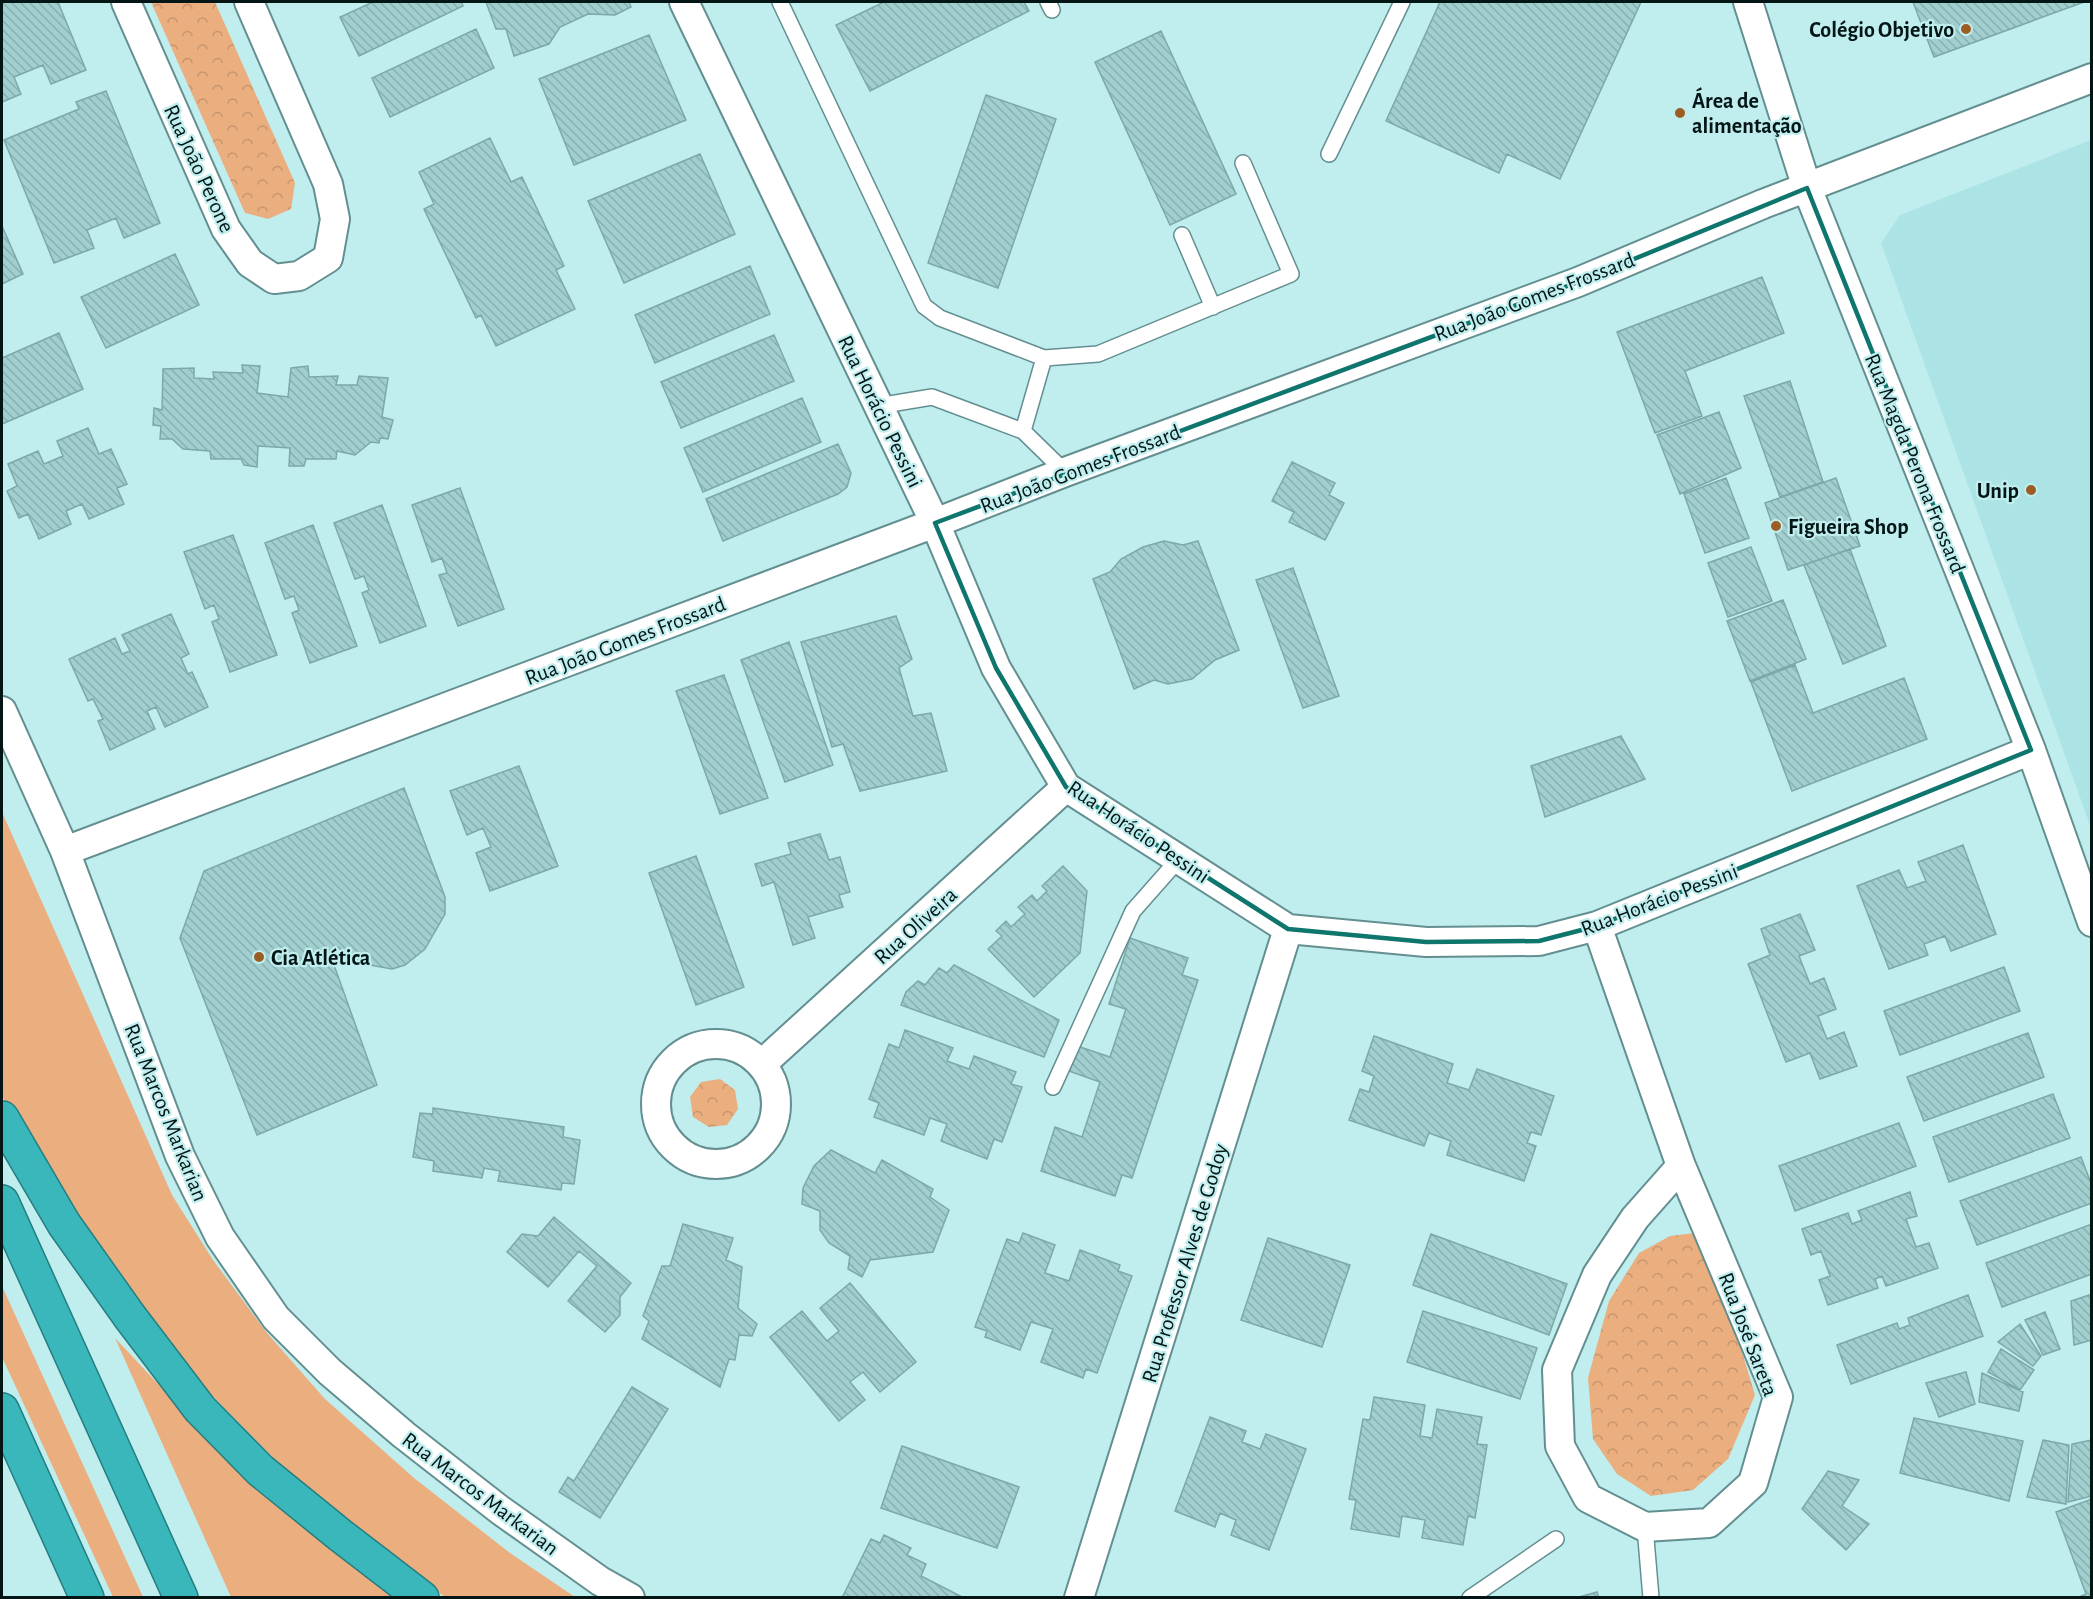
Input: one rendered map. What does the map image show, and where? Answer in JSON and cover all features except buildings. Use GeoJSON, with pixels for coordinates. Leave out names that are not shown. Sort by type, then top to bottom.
{"type":"FeatureCollection","features":[{"type":"Feature","properties":{"kind":"highway"},"geometry":{"type":"LineString","coordinates":[[2,1118],[64,1224],[130,1317],[200,1409],[260,1470],[422,1598]]}},
{"type":"Feature","properties":{"kind":"highway"},"geometry":{"type":"LineString","coordinates":[[2,1202],[181,1598]]}},
{"type":"Feature","properties":{"kind":"highway"},"geometry":{"type":"LineString","coordinates":[[2,1410],[87,1598]]}},
{"type":"Feature","properties":{"kind":"street","name":"Rua João Perone"},"geometry":{"type":"LineString","coordinates":[[126,2],[226,229],[250,263],[274,279],[299,276],[328,258],[335,219],[328,184],[249,2]]}},
{"type":"Feature","properties":{"kind":"street","name":"Rua Horácio Pessini"},"geometry":{"type":"LineString","coordinates":[[684,2],[935,524],[996,668],[1066,787],[1288,929],[1426,942],[1539,941],[1597,926],[2031,750]]}},
{"type":"Feature","properties":{"kind":"street","name":"Rua Magda Perona Frossard"},"geometry":{"type":"LineString","coordinates":[[1748,2],[1807,188],[2031,750],[2091,922]]}},
{"type":"Feature","properties":{"kind":"street","name":"Rua João Gomes Frossard"},"geometry":{"type":"LineString","coordinates":[[65,851],[935,524],[1065,472],[1578,282],[1807,188],[2091,78]]}},
{"type":"Feature","properties":{"kind":"street","name":"Rua Marcos Markarian"},"geometry":{"type":"LineString","coordinates":[[2,711],[65,851],[180,1156],[220,1237],[276,1317],[330,1372],[422,1449],[500,1510],[600,1581],[630,1598]]}},
{"type":"Feature","properties":{"kind":"street","name":"Rua Oliveira"},"geometry":{"type":"LineString","coordinates":[[763,1063],[1066,787]]}},
{"type":"Feature","properties":{"kind":"street","name":"Rua José Sareta"},"geometry":{"type":"LineString","coordinates":[[1597,926],[1681,1166],[1778,1396],[1753,1483],[1709,1523],[1645,1527]]}},
{"type":"Feature","properties":{"kind":"street","name":"Rua Professor Alves de Godoy"},"geometry":{"type":"LineString","coordinates":[[1079,1598],[1288,929]]}},
{"type":"Feature","properties":{"kind":"street"},"geometry":{"type":"LineString","coordinates":[[729,1043],[763,1063],[778,1099],[770,1136],[741,1161],[702,1165],[669,1145],[653,1109],[662,1072],[691,1047],[729,1043]]}},
{"type":"Feature","properties":{"kind":"street"},"geometry":{"type":"LineString","coordinates":[[1645,1527],[1588,1498],[1560,1446],[1557,1370],[1597,1275],[1635,1218],[1681,1166]]}},
{"type":"Feature","properties":{"kind":"lane"},"geometry":{"type":"LineString","coordinates":[[780,2],[924,306],[940,318],[1044,358],[1098,354],[1291,274],[1243,163]]}},
{"type":"Feature","properties":{"kind":"lane"},"geometry":{"type":"LineString","coordinates":[[1329,154],[1402,2]]}},
{"type":"Feature","properties":{"kind":"lane"},"geometry":{"type":"LineString","coordinates":[[1182,235],[1212,307]]}},
{"type":"Feature","properties":{"kind":"lane"},"geometry":{"type":"LineString","coordinates":[[1023,431],[1044,358]]}},
{"type":"Feature","properties":{"kind":"lane"},"geometry":{"type":"LineString","coordinates":[[878,406],[932,397],[1023,431],[1065,472]]}},
{"type":"Feature","properties":{"kind":"lane"},"geometry":{"type":"LineString","coordinates":[[1053,1087],[1133,911],[1178,860]]}},
{"type":"Feature","properties":{"kind":"lane"},"geometry":{"type":"LineString","coordinates":[[1645,1527],[1651,1598]]}},
{"type":"Feature","properties":{"kind":"lane"},"geometry":{"type":"LineString","coordinates":[[1470,1598],[1556,1539]]}},
{"type":"Feature","properties":{"kind":"highlighted area"},"geometry":{"type":"Polygon","coordinates":[[[1807,188],[2031,750],[1597,926],[1539,941],[1426,942],[1288,929],[1066,787],[996,668],[935,523],[1578,282],[1807,188]]]}},
{"type":"Feature","properties":{"kind":"shaded area","name":"Unip"},"geometry":{"type":"Polygon","coordinates":[[[2091,140],[2091,828],[1881,243],[1900,215],[2091,140]]]}},
{"type":"Feature","properties":{"kind":"green space"},"geometry":{"type":"Polygon","coordinates":[[[151,2],[215,2],[295,183],[291,209],[268,219],[245,213],[151,2]]]}},
{"type":"Feature","properties":{"kind":"green space"},"geometry":{"type":"Polygon","coordinates":[[[2,812],[172,1195],[213,1260],[267,1333],[325,1399],[414,1478],[510,1553],[575,1597],[445,1597],[364,1537],[272,1457],[199,1382],[107,1264],[60,1194],[2,1096],[2,812]]]}},
{"type":"Feature","properties":{"kind":"green space"},"geometry":{"type":"Polygon","coordinates":[[[720,1079],[735,1090],[738,1109],[727,1125],[709,1127],[693,1117],[690,1097],[701,1082],[720,1079]]]}},
{"type":"Feature","properties":{"kind":"green space"},"geometry":{"type":"Polygon","coordinates":[[[1695,1233],[1714,1260],[1755,1395],[1728,1459],[1693,1490],[1651,1496],[1617,1474],[1593,1439],[1588,1378],[1609,1301],[1639,1253],[1670,1236],[1695,1233]]]}},
{"type":"Feature","properties":{"kind":"green space"},"geometry":{"type":"Polygon","coordinates":[[[2,1286],[143,1597],[113,1597],[2,1357],[2,1286]]]}},
{"type":"Feature","properties":{"kind":"green space"},"geometry":{"type":"Polygon","coordinates":[[[115,1338],[247,1479],[401,1597],[231,1597],[115,1338]]]}},
{"type":"Feature","properties":{"kind":"place","name":"Colégio Objetivo"},"geometry":{"type":"Point","coordinates":[1966,29]}},
{"type":"Feature","properties":{"kind":"place","name":"Área de alimentação"},"geometry":{"type":"Point","coordinates":[1680,113]}},
{"type":"Feature","properties":{"kind":"place","name":"Unip"},"geometry":{"type":"Point","coordinates":[2031,490]}},
{"type":"Feature","properties":{"kind":"place","name":"Figueira Shop"},"geometry":{"type":"Point","coordinates":[1776,526]}},
{"type":"Feature","properties":{"kind":"place","name":"Cia Atlética"},"geometry":{"type":"Point","coordinates":[259,957]}}]}
